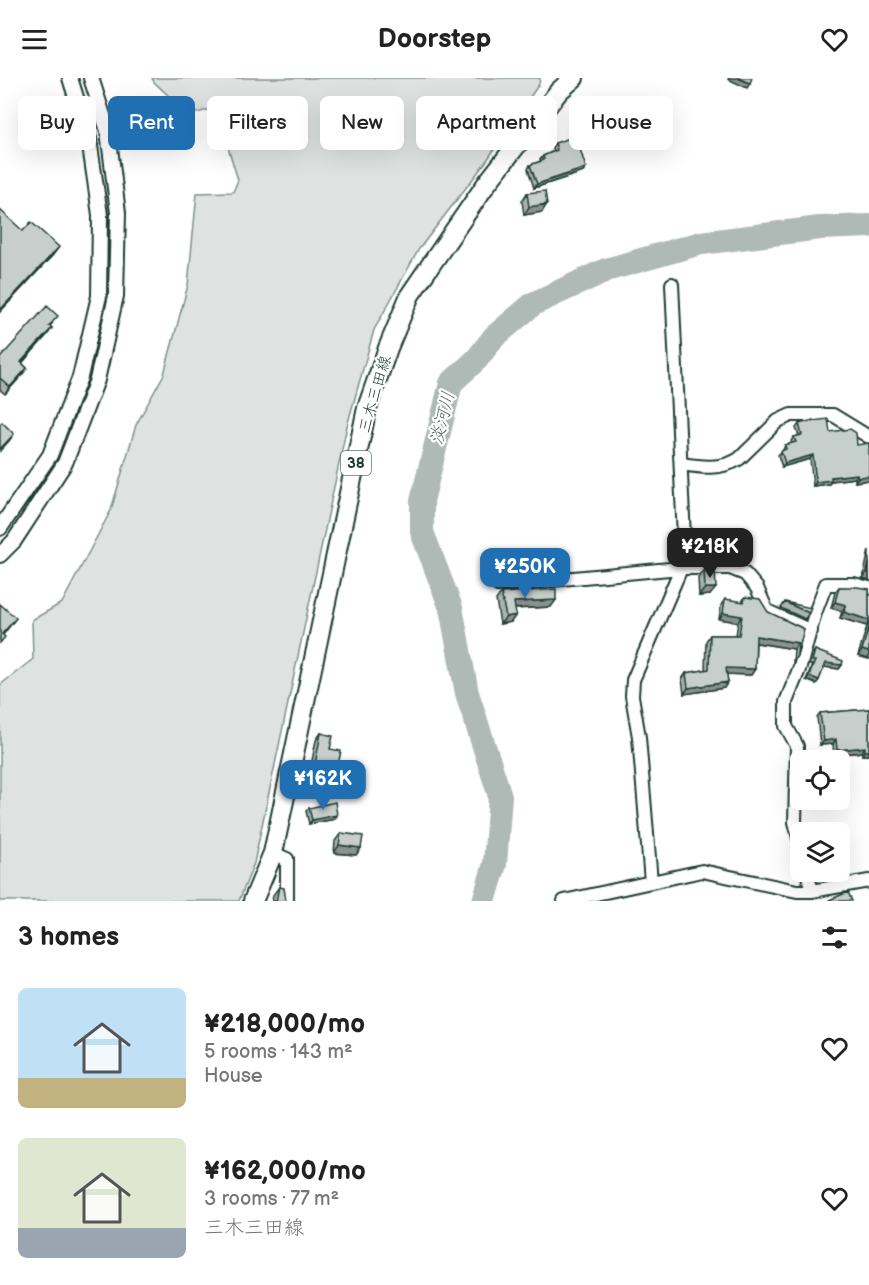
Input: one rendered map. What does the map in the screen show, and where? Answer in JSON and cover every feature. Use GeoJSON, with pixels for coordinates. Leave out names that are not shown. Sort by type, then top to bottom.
{"type":"FeatureCollection","features":[{"type":"Feature","properties":{"kind":"main road","name":"三木三田線"},"geometry":{"type":"LineString","coordinates":[[253,901],[273,853],[367,408],[388,348],[410,294],[487,183],[559,91],[574,78]]}},
{"type":"Feature","properties":{"kind":"street"},"geometry":{"type":"LineString","coordinates":[[0,528],[50,455],[80,377],[99,296],[100,215],[89,139],[70,78]]}},
{"type":"Feature","properties":{"kind":"street"},"geometry":{"type":"LineString","coordinates":[[0,555],[14,541],[65,462],[97,380],[116,297],[118,213],[108,131],[91,78]]}},
{"type":"Feature","properties":{"kind":"street"},"geometry":{"type":"LineString","coordinates":[[651,882],[639,737],[632,696],[633,680],[685,559],[672,284]]}},
{"type":"Feature","properties":{"kind":"street"},"geometry":{"type":"LineString","coordinates":[[681,464],[709,468],[733,463],[740,459],[778,421],[791,415],[833,415],[869,437]]}},
{"type":"Feature","properties":{"kind":"street"},"geometry":{"type":"LineString","coordinates":[[498,585],[680,568],[730,568],[745,574],[757,588],[767,611],[811,631]]}},
{"type":"Feature","properties":{"kind":"street"},"geometry":{"type":"LineString","coordinates":[[795,822],[797,746],[786,726],[786,702],[826,584],[854,584],[869,588]]}},
{"type":"Feature","properties":{"kind":"street"},"geometry":{"type":"LineString","coordinates":[[273,853],[287,859],[287,901]]}},
{"type":"Feature","properties":{"kind":"street"},"geometry":{"type":"LineString","coordinates":[[564,901],[702,871],[797,891],[812,891],[869,881]]}},
{"type":"Feature","properties":{"kind":"street"},"geometry":{"type":"LineString","coordinates":[[810,882],[812,891]]}},
{"type":"Feature","properties":{"kind":"shaded area"},"geometry":{"type":"Polygon","coordinates":[[[152,78],[540,78],[539,84],[531,96],[416,96],[416,150],[494,150],[419,249],[374,330],[347,426],[254,863],[239,901],[0,901],[0,685],[33,659],[32,620],[62,603],[111,510],[136,425],[164,374],[188,285],[197,193],[233,192],[238,180],[229,150],[308,150],[308,96],[207,96],[207,110],[195,113],[195,96],[169,96],[152,78]]]}},
{"type":"Feature","properties":{"kind":"building"},"geometry":{"type":"Polygon","coordinates":[[[738,78],[752,78],[750,83],[738,78]]]}},
{"type":"Feature","properties":{"kind":"building"},"geometry":{"type":"Polygon","coordinates":[[[569,138],[569,150],[580,150],[586,168],[537,184],[530,165],[541,161],[544,159],[543,156],[557,150],[557,142],[569,138]]]}},
{"type":"Feature","properties":{"kind":"building"},"geometry":{"type":"Polygon","coordinates":[[[545,191],[547,204],[529,207],[527,193],[545,191]]]}},
{"type":"Feature","properties":{"kind":"building"},"geometry":{"type":"Polygon","coordinates":[[[0,210],[23,231],[31,222],[59,247],[0,310],[0,210]]]}},
{"type":"Feature","properties":{"kind":"building"},"geometry":{"type":"Polygon","coordinates":[[[47,306],[58,316],[49,326],[52,328],[21,362],[27,368],[10,387],[0,378],[0,358],[47,306]]]}},
{"type":"Feature","properties":{"kind":"building"},"geometry":{"type":"Polygon","coordinates":[[[828,419],[830,432],[850,429],[856,433],[857,445],[869,443],[869,476],[858,477],[857,474],[831,477],[831,480],[816,482],[813,455],[785,463],[781,451],[786,449],[785,445],[796,442],[794,437],[802,435],[799,424],[828,419]]]}},
{"type":"Feature","properties":{"kind":"building"},"geometry":{"type":"Polygon","coordinates":[[[2,422],[14,434],[0,449],[0,424],[2,422]]]}},
{"type":"Feature","properties":{"kind":"building"},"geometry":{"type":"Polygon","coordinates":[[[715,570],[716,588],[705,588],[704,571],[715,570]]]}},
{"type":"Feature","properties":{"kind":"building"},"geometry":{"type":"Polygon","coordinates":[[[839,587],[869,589],[869,620],[844,612],[846,605],[835,602],[839,587]]]}},
{"type":"Feature","properties":{"kind":"building"},"geometry":{"type":"Polygon","coordinates":[[[556,589],[556,600],[514,602],[516,615],[506,617],[501,593],[556,589]]]}},
{"type":"Feature","properties":{"kind":"building"},"geometry":{"type":"Polygon","coordinates":[[[745,597],[760,599],[768,612],[804,629],[797,656],[798,643],[756,636],[755,669],[726,668],[728,682],[688,688],[686,673],[709,669],[710,635],[739,635],[742,616],[723,613],[725,599],[744,602],[745,597]]]}},
{"type":"Feature","properties":{"kind":"building"},"geometry":{"type":"Polygon","coordinates":[[[785,602],[811,608],[809,613],[785,602]]]}},
{"type":"Feature","properties":{"kind":"building"},"geometry":{"type":"Polygon","coordinates":[[[0,604],[16,618],[2,634],[5,637],[0,643],[0,604]]]}},
{"type":"Feature","properties":{"kind":"building"},"geometry":{"type":"Polygon","coordinates":[[[869,627],[869,652],[862,650],[869,627]]]}},
{"type":"Feature","properties":{"kind":"building"},"geometry":{"type":"Polygon","coordinates":[[[815,650],[843,661],[842,665],[826,663],[819,680],[809,676],[815,661],[812,661],[815,650]]]}},
{"type":"Feature","properties":{"kind":"building"},"geometry":{"type":"Polygon","coordinates":[[[869,709],[869,751],[865,751],[865,747],[837,750],[836,739],[824,741],[820,713],[869,709]]]}},
{"type":"Feature","properties":{"kind":"building"},"geometry":{"type":"Polygon","coordinates":[[[321,733],[333,736],[330,749],[341,751],[338,765],[335,764],[330,789],[311,785],[321,733]]]}},
{"type":"Feature","properties":{"kind":"building"},"geometry":{"type":"Polygon","coordinates":[[[335,802],[337,815],[312,820],[309,808],[335,802]]]}},
{"type":"Feature","properties":{"kind":"building"},"geometry":{"type":"Polygon","coordinates":[[[341,833],[363,836],[361,848],[339,845],[341,833]]]}},
{"type":"Feature","properties":{"kind":"building"},"geometry":{"type":"Polygon","coordinates":[[[279,887],[284,888],[286,901],[276,901],[279,887]]]}},
{"type":"Feature","properties":{"kind":"building"},"geometry":{"type":"Polygon","coordinates":[[[848,892],[852,901],[829,901],[829,900],[848,892]]]}},
{"type":"Feature","properties":{"kind":"waterway","name":"淡河川"},"geometry":{"type":"LineString","coordinates":[[484,901],[495,864],[500,796],[467,693],[451,608],[422,532],[422,501],[451,383],[477,359],[494,337],[533,304],[606,270],[701,243],[820,228],[869,226]]}}]}
